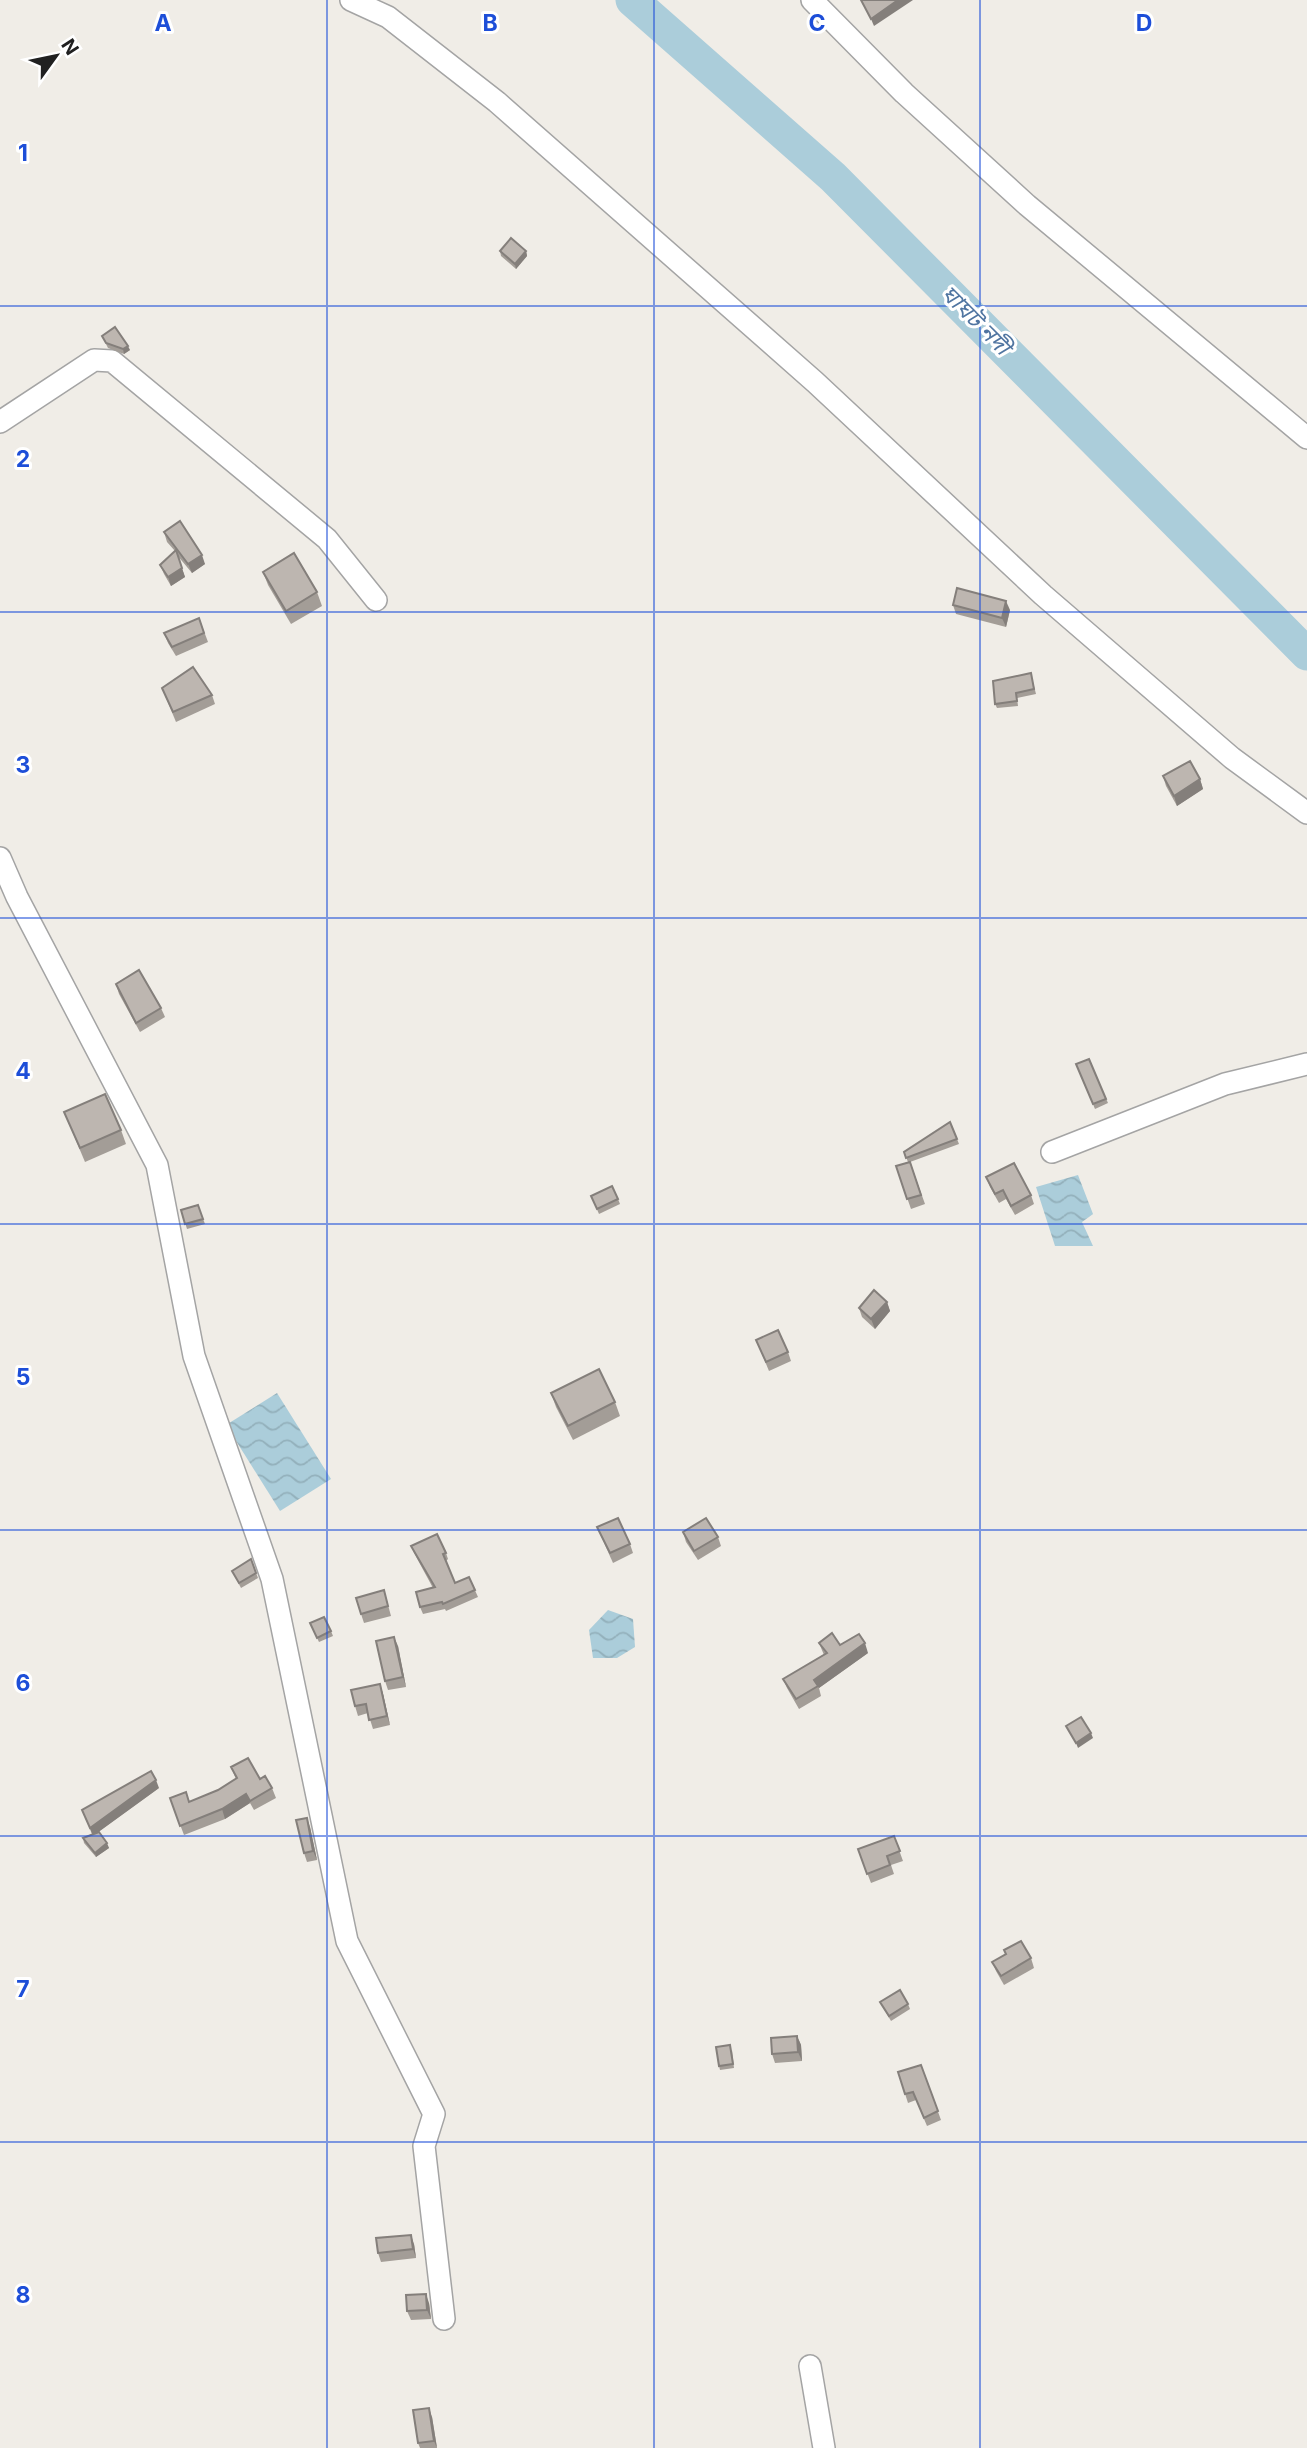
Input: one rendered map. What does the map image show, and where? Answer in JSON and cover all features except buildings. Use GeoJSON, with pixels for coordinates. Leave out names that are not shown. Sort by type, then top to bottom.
{"type":"FeatureCollection","features":[{"type":"Feature","properties":{"kind":"street"},"geometry":{"type":"LineString","coordinates":[[351,0],[388,17],[497,102],[815,382],[1043,595],[1232,758],[1307,813]]}},
{"type":"Feature","properties":{"kind":"street"},"geometry":{"type":"LineString","coordinates":[[812,0],[904,93],[1027,205],[1307,438]]}},
{"type":"Feature","properties":{"kind":"street"},"geometry":{"type":"LineString","coordinates":[[0,422],[94,360],[112,361],[327,539],[376,600]]}},
{"type":"Feature","properties":{"kind":"street"},"geometry":{"type":"LineString","coordinates":[[0,858],[17,897],[157,1165],[194,1356],[272,1579],[347,1941],[434,2114],[424,2146],[444,2319]]}},
{"type":"Feature","properties":{"kind":"street"},"geometry":{"type":"LineString","coordinates":[[1052,1152],[1225,1084],[1307,1064]]}},
{"type":"Feature","properties":{"kind":"street"},"geometry":{"type":"LineString","coordinates":[[810,2366],[824,2448]]}},
{"type":"Feature","properties":{"kind":"water"},"geometry":{"type":"Polygon","coordinates":[[[1078,1175],[1093,1214],[1082,1222],[1093,1246],[1055,1246],[1036,1187],[1078,1175]]]}},
{"type":"Feature","properties":{"kind":"water"},"geometry":{"type":"Polygon","coordinates":[[[277,1393],[331,1479],[280,1511],[226,1425],[277,1393]]]}},
{"type":"Feature","properties":{"kind":"water"},"geometry":{"type":"Polygon","coordinates":[[[608,1610],[633,1619],[635,1647],[617,1658],[593,1658],[589,1630],[608,1610]]]}},
{"type":"Feature","properties":{"kind":"waterway","name":"ঘাঘট নদী"},"geometry":{"type":"LineString","coordinates":[[632,0],[833,177],[1307,654]]}}]}
